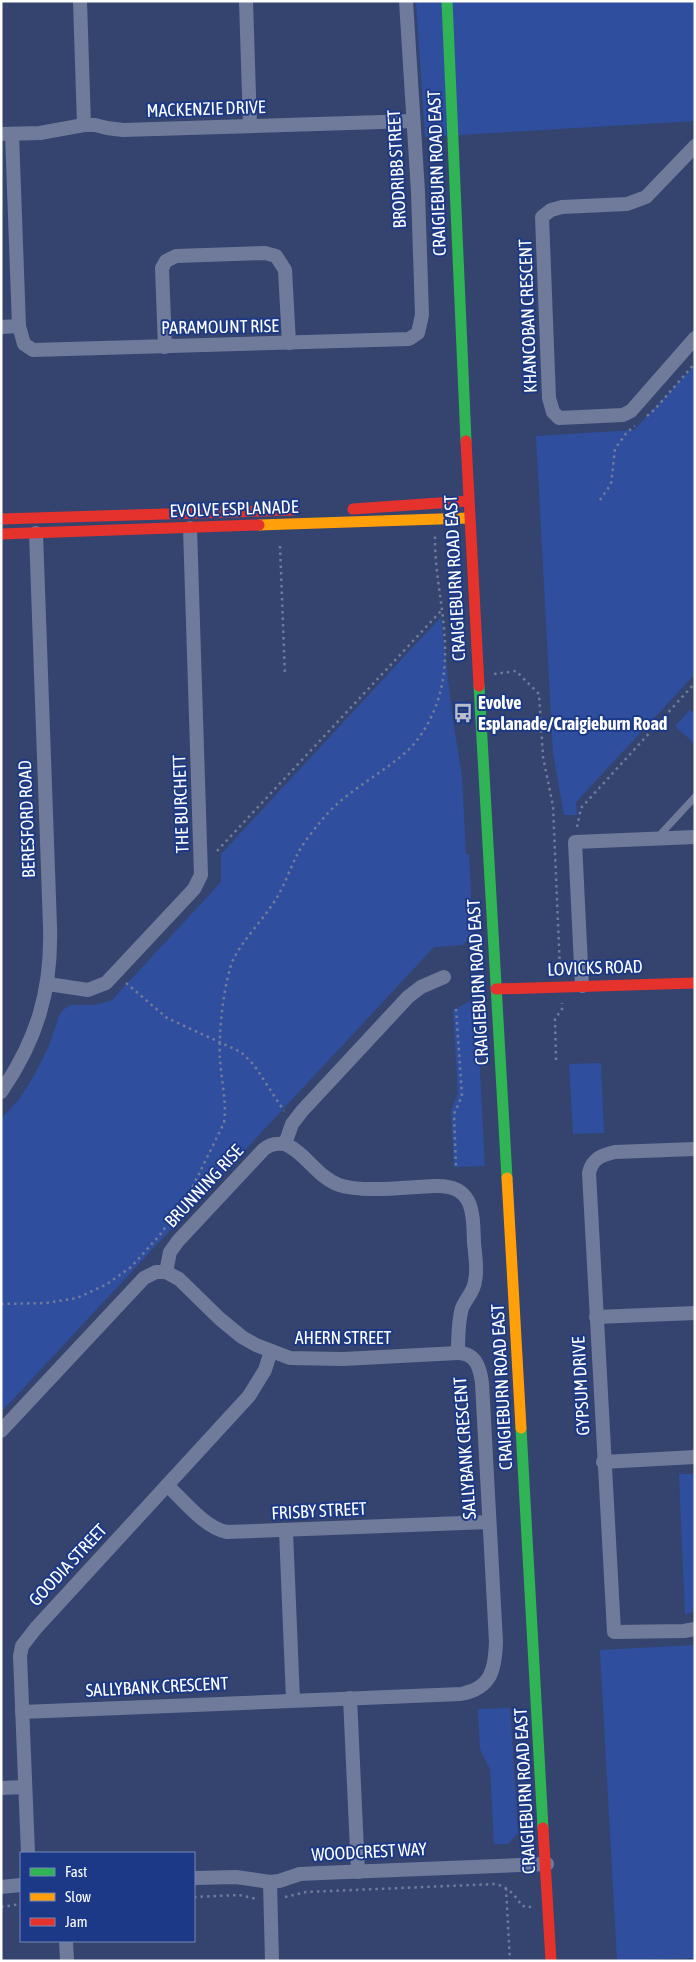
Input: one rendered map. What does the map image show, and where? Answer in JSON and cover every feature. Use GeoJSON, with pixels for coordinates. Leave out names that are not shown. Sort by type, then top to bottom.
{"type":"FeatureCollection","features":[{"type":"Feature","properties":{"kind":"main road","name":"CRAIGIEBURN ROAD EAST"},"geometry":{"type":"LineString","coordinates":[[447,1],[468,501],[552,1961]]}},
{"type":"Feature","properties":{"kind":"main road"},"geometry":{"type":"LineString","coordinates":[[346,509],[468,501]]}},
{"type":"Feature","properties":{"kind":"main road","name":"EVOLVE ESPLANADE"},"geometry":{"type":"LineString","coordinates":[[1,519],[307,510]]}},
{"type":"Feature","properties":{"kind":"main road"},"geometry":{"type":"LineString","coordinates":[[190,513],[190,528]]}},
{"type":"Feature","properties":{"kind":"main road"},"geometry":{"type":"LineString","coordinates":[[36,518],[36,533]]}},
{"type":"Feature","properties":{"kind":"main road","name":"EVOLVE ESPLANADE"},"geometry":{"type":"LineString","coordinates":[[1,534],[469,518]]}},
{"type":"Feature","properties":{"kind":"main road","name":"LOVICKS ROAD"},"geometry":{"type":"LineString","coordinates":[[496,989],[695,983]]}},
{"type":"Feature","properties":{"kind":"street"},"geometry":{"type":"LineString","coordinates":[[80,1],[84,125]]}},
{"type":"Feature","properties":{"kind":"street"},"geometry":{"type":"LineString","coordinates":[[246,1],[250,126]]}},
{"type":"Feature","properties":{"kind":"street","name":"BRODRIBB STREET"},"geometry":{"type":"LineString","coordinates":[[406,1],[422,315],[418,333]]}},
{"type":"Feature","properties":{"kind":"street","name":"MACKENZIE DRIVE"},"geometry":{"type":"LineString","coordinates":[[7,134],[52,131],[84,125],[123,130],[413,121]]}},
{"type":"Feature","properties":{"kind":"street"},"geometry":{"type":"LineString","coordinates":[[1,327],[19,326],[7,134]]}},
{"type":"Feature","properties":{"kind":"street","name":"KHANCOBAN CRESCENT"},"geometry":{"type":"LineString","coordinates":[[695,146],[646,197],[626,204],[551,210],[542,217],[550,398],[553,412],[559,418],[623,415],[632,411],[695,338]]}},
{"type":"Feature","properties":{"kind":"street"},"geometry":{"type":"LineString","coordinates":[[165,347],[162,268],[166,261],[176,256],[255,253],[276,256],[285,270],[289,344]]}},
{"type":"Feature","properties":{"kind":"street","name":"PARAMOUNT RISE"},"geometry":{"type":"LineString","coordinates":[[19,326],[24,344],[33,350],[401,340],[409,339],[418,333]]}},
{"type":"Feature","properties":{"kind":"street","name":"THE BURCHETT"},"geometry":{"type":"LineString","coordinates":[[48,984],[88,990],[100,987],[116,973],[190,893],[198,884],[202,875],[190,528]]}},
{"type":"Feature","properties":{"kind":"street","name":"BERESFORD ROAD"},"geometry":{"type":"LineString","coordinates":[[1,1092],[14,1074],[26,1051],[35,1030],[48,984],[51,934],[36,533]]}},
{"type":"Feature","properties":{"kind":"street"},"geometry":{"type":"LineString","coordinates":[[582,986],[575,842],[695,837]]}},
{"type":"Feature","properties":{"kind":"street"},"geometry":{"type":"LineString","coordinates":[[285,1144],[294,1121],[408,997],[421,987],[444,977]]}},
{"type":"Feature","properties":{"kind":"street","name":"BRUNNING RISE"},"geometry":{"type":"LineString","coordinates":[[166,1272],[170,1252],[178,1241],[267,1146],[285,1144]]}},
{"type":"Feature","properties":{"kind":"street","name":"SALLYBANK CRESCENT"},"geometry":{"type":"LineString","coordinates":[[22,1712],[461,1694],[479,1688],[492,1674],[496,1654],[480,1372],[472,1358],[458,1353],[462,1309],[474,1288],[476,1272],[473,1214],[469,1200],[457,1189],[442,1185],[360,1188],[338,1185],[328,1179],[299,1152],[285,1144]]}},
{"type":"Feature","properties":{"kind":"street","name":"GYPSUM DRIVE"},"geometry":{"type":"LineString","coordinates":[[695,1149],[615,1152],[594,1160],[590,1166],[589,1173],[603,1462],[614,1632],[684,1631],[695,1629]]}},
{"type":"Feature","properties":{"kind":"street"},"geometry":{"type":"LineString","coordinates":[[1,1431],[144,1278],[156,1272],[166,1272]]}},
{"type":"Feature","properties":{"kind":"street","name":"AHERN STREET"},"geometry":{"type":"LineString","coordinates":[[166,1272],[179,1280],[242,1337],[290,1358],[318,1360],[458,1353]]}},
{"type":"Feature","properties":{"kind":"street"},"geometry":{"type":"LineString","coordinates":[[596,1317],[695,1312]]}},
{"type":"Feature","properties":{"kind":"street","name":"GOODIA STREET"},"geometry":{"type":"LineString","coordinates":[[28,1852],[20,1656],[22,1646],[27,1637],[250,1396],[265,1370],[271,1351]]}},
{"type":"Feature","properties":{"kind":"street"},"geometry":{"type":"LineString","coordinates":[[603,1462],[695,1457]]}},
{"type":"Feature","properties":{"kind":"street","name":"FRISBY STREET"},"geometry":{"type":"LineString","coordinates":[[167,1485],[217,1530],[237,1533],[489,1522]]}},
{"type":"Feature","properties":{"kind":"street"},"geometry":{"type":"LineString","coordinates":[[286,1531],[293,1700]]}},
{"type":"Feature","properties":{"kind":"street"},"geometry":{"type":"LineString","coordinates":[[350,1698],[358,1872]]}},
{"type":"Feature","properties":{"kind":"street"},"geometry":{"type":"LineString","coordinates":[[1,1788],[25,1787]]}},
{"type":"Feature","properties":{"kind":"street","name":"WOODCREST WAY"},"geometry":{"type":"LineString","coordinates":[[195,1878],[236,1877],[270,1882],[300,1874],[547,1864]]}},
{"type":"Feature","properties":{"kind":"street"},"geometry":{"type":"LineString","coordinates":[[270,1882],[272,1961]]}},
{"type":"Feature","properties":{"kind":"street"},"geometry":{"type":"LineString","coordinates":[[1,1887],[20,1885]]}},
{"type":"Feature","properties":{"kind":"street"},"geometry":{"type":"LineString","coordinates":[[66,1942],[67,1961]]}},
{"type":"Feature","properties":{"kind":"lane"},"geometry":{"type":"LineString","coordinates":[[656,838],[695,797]]}},
{"type":"Feature","properties":{"kind":"path"},"geometry":{"type":"LineString","coordinates":[[644,418],[655,409],[695,364]]}},
{"type":"Feature","properties":{"kind":"path"},"geometry":{"type":"LineString","coordinates":[[600,500],[611,484],[615,449],[627,432],[638,423]]}},
{"type":"Feature","properties":{"kind":"path"},"geometry":{"type":"LineString","coordinates":[[1,1304],[46,1303],[77,1298],[107,1284],[131,1267],[159,1236],[188,1196],[224,1123],[226,1110],[219,1057],[225,985],[234,959],[276,898],[298,853],[320,822],[346,795],[408,751],[416,742],[439,696],[446,653],[435,543],[435,519]]}},
{"type":"Feature","properties":{"kind":"path"},"geometry":{"type":"LineString","coordinates":[[280,546],[285,676]]}},
{"type":"Feature","properties":{"kind":"path"},"geometry":{"type":"LineString","coordinates":[[217,851],[441,610]]}},
{"type":"Feature","properties":{"kind":"path"},"geometry":{"type":"LineString","coordinates":[[478,676],[516,671],[539,694],[543,756],[553,806],[562,1010],[555,1019],[556,1060]]}},
{"type":"Feature","properties":{"kind":"path"},"geometry":{"type":"LineString","coordinates":[[575,842],[581,808],[695,683]]}},
{"type":"Feature","properties":{"kind":"path"},"geometry":{"type":"LineString","coordinates":[[116,973],[167,1018],[187,1029],[241,1052],[254,1064],[281,1109],[294,1121]]}},
{"type":"Feature","properties":{"kind":"path"},"geometry":{"type":"LineString","coordinates":[[456,1010],[462,1096],[454,1114],[456,1168]]}},
{"type":"Feature","properties":{"kind":"path"},"geometry":{"type":"LineString","coordinates":[[195,1897],[239,1895],[270,1899],[306,1892],[495,1884],[506,1888],[525,1907],[549,1906]]}},
{"type":"Feature","properties":{"kind":"path"},"geometry":{"type":"LineString","coordinates":[[506,1888],[510,1961]]}},
{"type":"Feature","properties":{"kind":"path"},"geometry":{"type":"LineString","coordinates":[[1,1907],[20,1904]]}},
{"type":"Feature","properties":{"kind":"shaded area"},"geometry":{"type":"Polygon","coordinates":[[[416,1],[695,1],[695,121],[425,137],[416,1]]]}},
{"type":"Feature","properties":{"kind":"shaded area"},"geometry":{"type":"Polygon","coordinates":[[[695,365],[695,674],[576,802],[577,815],[564,815],[553,753],[536,436],[634,430],[695,365]]]}},
{"type":"Feature","properties":{"kind":"shaded area"},"geometry":{"type":"Polygon","coordinates":[[[441,617],[452,714],[462,776],[466,854],[469,854],[473,934],[463,945],[434,947],[1,1412],[1,1119],[20,1098],[35,1074],[49,1046],[59,1016],[63,1010],[71,1005],[95,1005],[112,1000],[221,882],[221,854],[441,617]]]}},
{"type":"Feature","properties":{"kind":"shaded area"},"geometry":{"type":"Polygon","coordinates":[[[690,710],[695,714],[695,744],[675,726],[690,710]]]}},
{"type":"Feature","properties":{"kind":"shaded area"},"geometry":{"type":"Polygon","coordinates":[[[476,998],[485,1166],[454,1167],[451,1110],[458,1094],[453,1010],[476,998]]]}},
{"type":"Feature","properties":{"kind":"shaded area"},"geometry":{"type":"Polygon","coordinates":[[[601,1063],[604,1133],[573,1134],[569,1064],[601,1063]]]}},
{"type":"Feature","properties":{"kind":"shaded area"},"geometry":{"type":"Polygon","coordinates":[[[679,1474],[695,1474],[695,1611],[685,1615],[679,1474]]]}},
{"type":"Feature","properties":{"kind":"shaded area"},"geometry":{"type":"Polygon","coordinates":[[[695,1645],[695,1961],[694,1958],[617,1961],[600,1650],[695,1645]]]}},
{"type":"Feature","properties":{"kind":"shaded area"},"geometry":{"type":"Polygon","coordinates":[[[510,1708],[518,1833],[508,1844],[494,1844],[490,1769],[480,1749],[478,1709],[510,1708]]]}},
{"type":"Feature","properties":{"kind":"traffic: fast"},"geometry":{"type":"LineString","coordinates":[[447,1],[466,441]]}},
{"type":"Feature","properties":{"kind":"traffic: fast"},"geometry":{"type":"LineString","coordinates":[[479,686],[507,1178]]}},
{"type":"Feature","properties":{"kind":"traffic: fast"},"geometry":{"type":"LineString","coordinates":[[521,1428],[543,1828]]}},
{"type":"Feature","properties":{"kind":"traffic: slow"},"geometry":{"type":"LineString","coordinates":[[259,525],[469,518]]}},
{"type":"Feature","properties":{"kind":"traffic: slow"},"geometry":{"type":"LineString","coordinates":[[507,1178],[521,1428]]}},
{"type":"Feature","properties":{"kind":"traffic: jam"},"geometry":{"type":"LineString","coordinates":[[466,441],[479,686]]}},
{"type":"Feature","properties":{"kind":"traffic: jam"},"geometry":{"type":"LineString","coordinates":[[353,509],[468,501]]}},
{"type":"Feature","properties":{"kind":"traffic: jam"},"geometry":{"type":"LineString","coordinates":[[1,519],[294,510]]}},
{"type":"Feature","properties":{"kind":"traffic: jam"},"geometry":{"type":"LineString","coordinates":[[1,534],[259,525]]}},
{"type":"Feature","properties":{"kind":"traffic: jam"},"geometry":{"type":"LineString","coordinates":[[496,989],[695,983]]}},
{"type":"Feature","properties":{"kind":"traffic: jam"},"geometry":{"type":"LineString","coordinates":[[543,1828],[551,1961]]}},
{"type":"Feature","properties":{"kind":"place","name":"Evolve Esplanade/Craigieburn Road"},"geometry":{"type":"Point","coordinates":[463,713]}}]}
